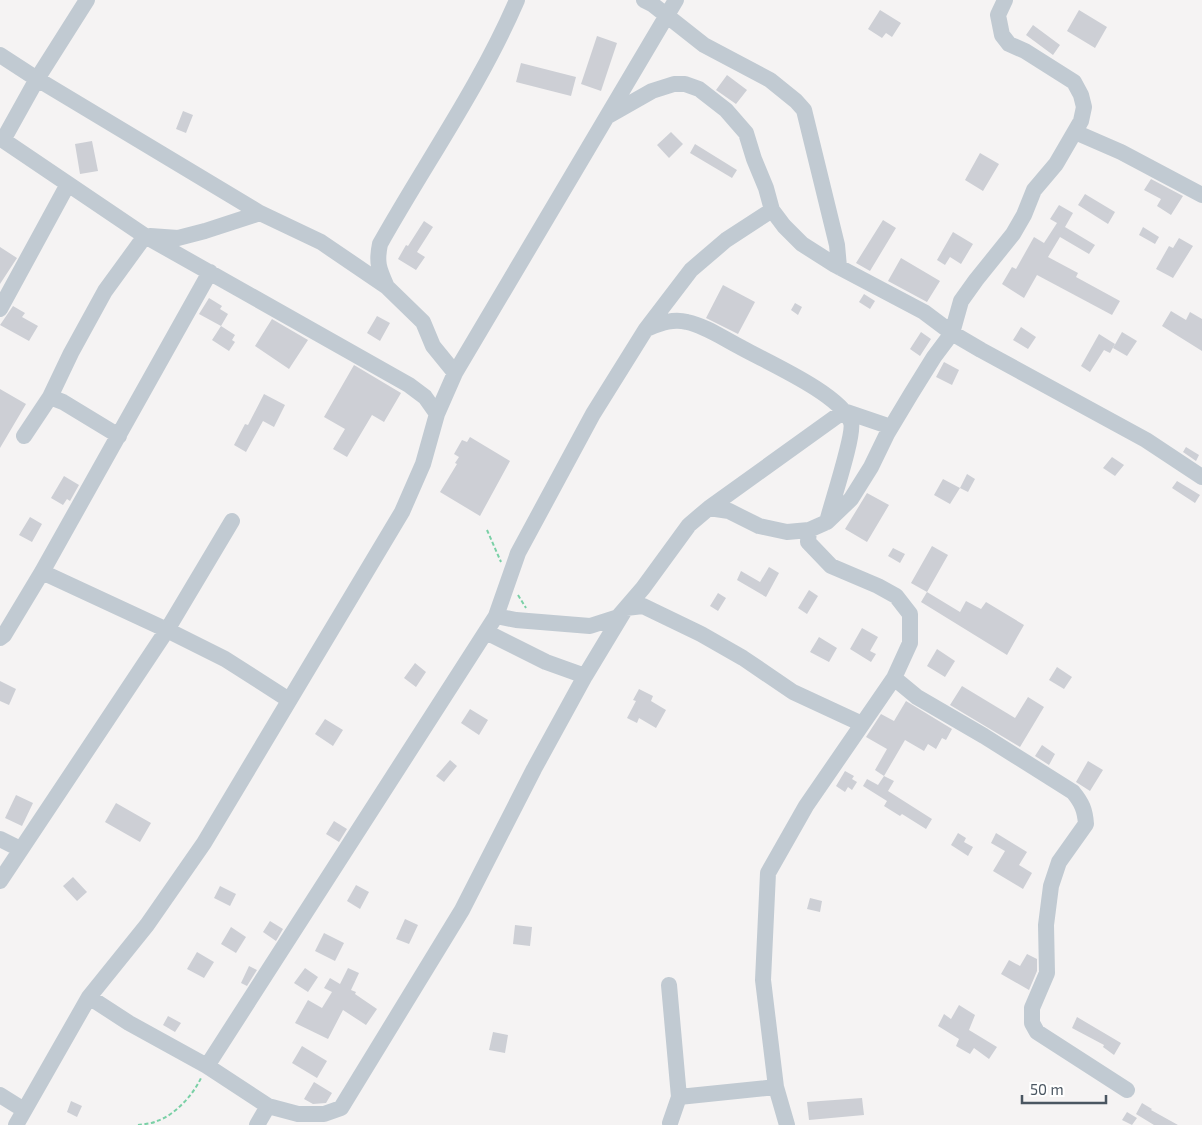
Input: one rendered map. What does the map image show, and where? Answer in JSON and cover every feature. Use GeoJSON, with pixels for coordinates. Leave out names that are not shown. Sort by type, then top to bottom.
{"type":"FeatureCollection","features":[{"type":"Feature","properties":{"kind":"street"},"geometry":{"type":"LineString","coordinates":[[87,0],[37,79],[2,143],[68,184],[145,236],[409,385],[425,397],[437,414]]}},
{"type":"Feature","properties":{"kind":"street"},"geometry":{"type":"LineString","coordinates":[[387,287],[379,270],[377,259],[380,244],[465,102],[504,30],[517,0]]}},
{"type":"Feature","properties":{"kind":"street"},"geometry":{"type":"LineString","coordinates":[[644,0],[667,15],[704,45],[770,80],[804,110],[837,245],[839,267]]}},
{"type":"Feature","properties":{"kind":"street"},"geometry":{"type":"LineString","coordinates":[[16,1125],[90,997],[147,925],[204,842],[402,512],[423,464],[437,414],[455,372],[676,0]]}},
{"type":"Feature","properties":{"kind":"street"},"geometry":{"type":"LineString","coordinates":[[709,508],[729,511],[758,526],[787,532],[809,530],[827,522],[851,499],[871,467],[891,426],[934,357],[952,333],[961,301],[1013,234],[1024,215],[1034,190],[1056,164],[1075,132],[1081,121],[1084,108],[1082,95],[1074,82],[1025,51],[1009,44],[1002,35],[998,15],[1006,0]]}},
{"type":"Feature","properties":{"kind":"street"},"geometry":{"type":"LineString","coordinates":[[0,55],[260,213],[321,242],[387,287],[423,322],[433,346],[455,372]]}},
{"type":"Feature","properties":{"kind":"street"},"geometry":{"type":"LineString","coordinates":[[606,117],[652,91],[667,86],[685,84],[699,89],[726,110],[746,133],[772,210],[784,226],[802,244],[839,267],[924,312],[952,333],[1166,452],[1202,477]]}},
{"type":"Feature","properties":{"kind":"street"},"geometry":{"type":"LineString","coordinates":[[1075,132],[1143,163],[1202,194]]}},
{"type":"Feature","properties":{"kind":"street"},"geometry":{"type":"LineString","coordinates":[[0,309],[68,184]]}},
{"type":"Feature","properties":{"kind":"street"},"geometry":{"type":"LineString","coordinates":[[207,1066],[496,616],[518,553],[593,414],[646,329],[691,270],[726,240],[772,210]]}},
{"type":"Feature","properties":{"kind":"street"},"geometry":{"type":"LineString","coordinates":[[145,236],[178,238],[260,213]]}},
{"type":"Feature","properties":{"kind":"street"},"geometry":{"type":"LineString","coordinates":[[24,436],[50,397],[104,291],[145,236]]}},
{"type":"Feature","properties":{"kind":"street"},"geometry":{"type":"LineString","coordinates":[[0,638],[4,635],[42,572],[120,436],[210,272]]}},
{"type":"Feature","properties":{"kind":"street"},"geometry":{"type":"LineString","coordinates":[[646,329],[668,321],[686,322],[712,332],[791,374],[844,411],[891,426]]}},
{"type":"Feature","properties":{"kind":"street"},"geometry":{"type":"LineString","coordinates":[[50,397],[71,406],[120,436]]}},
{"type":"Feature","properties":{"kind":"street"},"geometry":{"type":"LineString","coordinates":[[496,616],[516,620],[590,626],[618,617],[643,588],[689,525],[709,508],[844,411]]}},
{"type":"Feature","properties":{"kind":"street"},"geometry":{"type":"LineString","coordinates":[[827,522],[850,444],[852,424],[844,411]]}},
{"type":"Feature","properties":{"kind":"street"},"geometry":{"type":"LineString","coordinates":[[0,881],[167,630],[232,521]]}},
{"type":"Feature","properties":{"kind":"street"},"geometry":{"type":"LineString","coordinates":[[787,1125],[776,1087],[763,980],[768,873],[806,806],[894,678],[910,643],[910,614],[896,596],[878,586],[831,566],[808,542],[809,530]]}},
{"type":"Feature","properties":{"kind":"street"},"geometry":{"type":"LineString","coordinates":[[42,572],[225,659],[289,700]]}},
{"type":"Feature","properties":{"kind":"street"},"geometry":{"type":"LineString","coordinates":[[626,608],[642,606],[700,634],[743,658],[793,692],[862,724]]}},
{"type":"Feature","properties":{"kind":"street"},"geometry":{"type":"LineString","coordinates":[[90,997],[129,1023],[207,1066],[268,1106],[298,1114],[324,1114],[340,1108],[462,910],[584,676],[626,608]]}},
{"type":"Feature","properties":{"kind":"street"},"geometry":{"type":"LineString","coordinates":[[486,632],[546,662],[584,676]]}},
{"type":"Feature","properties":{"kind":"street"},"geometry":{"type":"LineString","coordinates":[[894,678],[917,697],[984,736],[1073,792],[1081,801],[1085,810],[1086,824],[1059,862],[1050,886],[1046,925],[1047,973],[1032,1008],[1032,1023],[1037,1032],[1127,1090]]}},
{"type":"Feature","properties":{"kind":"street"},"geometry":{"type":"LineString","coordinates":[[0,839],[20,849]]}},
{"type":"Feature","properties":{"kind":"street"},"geometry":{"type":"LineString","coordinates":[[669,984],[679,1097],[670,1123]]}},
{"type":"Feature","properties":{"kind":"street"},"geometry":{"type":"LineString","coordinates":[[679,1097],[776,1087]]}},
{"type":"Feature","properties":{"kind":"street"},"geometry":{"type":"LineString","coordinates":[[0,1095],[24,1110]]}},
{"type":"Feature","properties":{"kind":"street"},"geometry":{"type":"LineString","coordinates":[[257,1125],[268,1106]]}},
{"type":"Feature","properties":{"kind":"path"},"geometry":{"type":"LineString","coordinates":[[138,1125],[156,1122],[168,1116],[183,1103],[199,1082],[207,1066]]}},
{"type":"Feature","properties":{"kind":"building"},"geometry":{"type":"Polygon","coordinates":[[[880,10],[901,23],[892,37],[886,33],[882,38],[868,29],[880,10]]]}},
{"type":"Feature","properties":{"kind":"building"},"geometry":{"type":"Polygon","coordinates":[[[1079,10],[1107,27],[1095,48],[1067,31],[1079,10]]]}},
{"type":"Feature","properties":{"kind":"building"},"geometry":{"type":"Polygon","coordinates":[[[1033,25],[1060,45],[1053,55],[1026,35],[1033,25]]]}},
{"type":"Feature","properties":{"kind":"building"},"geometry":{"type":"Polygon","coordinates":[[[597,36],[617,43],[601,91],[581,84],[597,36]]]}},
{"type":"Feature","properties":{"kind":"building"},"geometry":{"type":"Polygon","coordinates":[[[521,63],[576,77],[571,96],[516,82],[521,63]]]}},
{"type":"Feature","properties":{"kind":"building"},"geometry":{"type":"Polygon","coordinates":[[[727,75],[747,90],[736,104],[716,90],[727,75]]]}},
{"type":"Feature","properties":{"kind":"building"},"geometry":{"type":"Polygon","coordinates":[[[183,111],[193,115],[186,133],[176,129],[183,111]]]}},
{"type":"Feature","properties":{"kind":"building"},"geometry":{"type":"Polygon","coordinates":[[[671,132],[683,144],[669,158],[657,145],[671,132]]]}},
{"type":"Feature","properties":{"kind":"building"},"geometry":{"type":"Polygon","coordinates":[[[92,141],[98,171],[80,174],[75,144],[92,141]]]}},
{"type":"Feature","properties":{"kind":"building"},"geometry":{"type":"Polygon","coordinates":[[[695,144],[737,170],[732,178],[690,153],[695,144]]]}},
{"type":"Feature","properties":{"kind":"building"},"geometry":{"type":"Polygon","coordinates":[[[980,153],[999,164],[983,191],[965,180],[980,153]]]}},
{"type":"Feature","properties":{"kind":"building"},"geometry":{"type":"Polygon","coordinates":[[[1151,179],[1183,196],[1171,215],[1157,206],[1161,199],[1144,190],[1151,179]]]}},
{"type":"Feature","properties":{"kind":"building"},"geometry":{"type":"Polygon","coordinates":[[[1085,194],[1115,212],[1108,224],[1078,205],[1085,194]]]}},
{"type":"Feature","properties":{"kind":"building"},"geometry":{"type":"Polygon","coordinates":[[[1059,205],[1073,213],[1065,227],[1095,245],[1089,254],[1060,237],[1048,257],[1078,273],[1076,277],[1120,301],[1112,315],[1037,275],[1024,298],[1002,284],[1012,267],[1016,269],[1034,237],[1044,243],[1057,223],[1050,219],[1059,205]]]}},
{"type":"Feature","properties":{"kind":"building"},"geometry":{"type":"Polygon","coordinates":[[[883,220],[896,228],[870,271],[856,263],[883,220]]]}},
{"type":"Feature","properties":{"kind":"building"},"geometry":{"type":"Polygon","coordinates":[[[424,221],[433,227],[417,252],[425,257],[416,270],[398,259],[424,221]]]}},
{"type":"Feature","properties":{"kind":"building"},"geometry":{"type":"Polygon","coordinates":[[[1143,227],[1159,237],[1155,244],[1139,235],[1143,227]]]}},
{"type":"Feature","properties":{"kind":"building"},"geometry":{"type":"Polygon","coordinates":[[[953,232],[973,244],[961,264],[950,257],[945,265],[937,260],[953,232]]]}},
{"type":"Feature","properties":{"kind":"building"},"geometry":{"type":"Polygon","coordinates":[[[1179,238],[1193,246],[1173,278],[1156,269],[1169,246],[1173,248],[1179,238]]]}},
{"type":"Feature","properties":{"kind":"building"},"geometry":{"type":"Polygon","coordinates":[[[0,247],[17,258],[0,284],[0,247]]]}},
{"type":"Feature","properties":{"kind":"building"},"geometry":{"type":"Polygon","coordinates":[[[901,258],[940,281],[927,302],[888,281],[901,258]]]}},
{"type":"Feature","properties":{"kind":"building"},"geometry":{"type":"Polygon","coordinates":[[[723,285],[755,302],[738,334],[706,318],[723,285]]]}},
{"type":"Feature","properties":{"kind":"building"},"geometry":{"type":"Polygon","coordinates":[[[864,294],[875,301],[870,309],[859,302],[864,294]]]}},
{"type":"Feature","properties":{"kind":"building"},"geometry":{"type":"Polygon","coordinates":[[[209,298],[222,306],[220,309],[228,314],[221,326],[199,314],[209,298]]]}},
{"type":"Feature","properties":{"kind":"building"},"geometry":{"type":"Polygon","coordinates":[[[795,303],[802,307],[798,315],[791,310],[795,303]]]}},
{"type":"Feature","properties":{"kind":"building"},"geometry":{"type":"Polygon","coordinates":[[[13,306],[25,313],[22,317],[38,326],[29,341],[0,325],[13,306]]]}},
{"type":"Feature","properties":{"kind":"building"},"geometry":{"type":"Polygon","coordinates":[[[1171,311],[1186,320],[1190,312],[1202,319],[1202,351],[1162,326],[1171,311]]]}},
{"type":"Feature","properties":{"kind":"building"},"geometry":{"type":"Polygon","coordinates":[[[377,316],[390,323],[380,341],[367,333],[377,316]]]}},
{"type":"Feature","properties":{"kind":"building"},"geometry":{"type":"Polygon","coordinates":[[[272,319],[308,340],[289,369],[255,346],[272,319]]]}},
{"type":"Feature","properties":{"kind":"building"},"geometry":{"type":"Polygon","coordinates":[[[221,326],[235,335],[232,340],[235,342],[229,351],[212,340],[221,326]]]}},
{"type":"Feature","properties":{"kind":"building"},"geometry":{"type":"Polygon","coordinates":[[[1021,327],[1036,337],[1028,349],[1013,340],[1021,327]]]}},
{"type":"Feature","properties":{"kind":"building"},"geometry":{"type":"Polygon","coordinates":[[[921,332],[931,339],[920,356],[910,349],[921,332]]]}},
{"type":"Feature","properties":{"kind":"building"},"geometry":{"type":"Polygon","coordinates":[[[1122,332],[1137,341],[1127,356],[1113,348],[1122,332]]]}},
{"type":"Feature","properties":{"kind":"building"},"geometry":{"type":"Polygon","coordinates":[[[1099,334],[1115,344],[1110,353],[1104,350],[1090,372],[1081,366],[1099,334]]]}},
{"type":"Feature","properties":{"kind":"building"},"geometry":{"type":"Polygon","coordinates":[[[944,362],[959,370],[952,385],[936,377],[944,362]]]}},
{"type":"Feature","properties":{"kind":"building"},"geometry":{"type":"Polygon","coordinates":[[[354,365],[401,393],[384,422],[372,415],[347,457],[333,449],[345,429],[324,417],[354,365]]]}},
{"type":"Feature","properties":{"kind":"building"},"geometry":{"type":"Polygon","coordinates":[[[0,389],[26,404],[0,448],[0,389]]]}},
{"type":"Feature","properties":{"kind":"building"},"geometry":{"type":"Polygon","coordinates":[[[264,394],[285,405],[274,427],[263,421],[246,452],[234,445],[245,424],[248,425],[264,394]]]}},
{"type":"Feature","properties":{"kind":"building"},"geometry":{"type":"Polygon","coordinates":[[[470,437],[510,461],[480,516],[440,492],[457,464],[455,463],[459,457],[454,454],[462,440],[467,442],[470,437]]]}},
{"type":"Feature","properties":{"kind":"building"},"geometry":{"type":"Polygon","coordinates":[[[1186,447],[1199,455],[1196,461],[1183,452],[1186,447]]]}},
{"type":"Feature","properties":{"kind":"building"},"geometry":{"type":"Polygon","coordinates":[[[1112,457],[1124,465],[1115,476],[1103,468],[1112,457]]]}},
{"type":"Feature","properties":{"kind":"building"},"geometry":{"type":"Polygon","coordinates":[[[967,474],[975,479],[968,492],[960,488],[967,474]]]}},
{"type":"Feature","properties":{"kind":"building"},"geometry":{"type":"Polygon","coordinates":[[[64,476],[79,485],[70,501],[67,499],[63,505],[51,498],[64,476]]]}},
{"type":"Feature","properties":{"kind":"building"},"geometry":{"type":"Polygon","coordinates":[[[943,479],[960,488],[950,504],[934,495],[943,479]]]}},
{"type":"Feature","properties":{"kind":"building"},"geometry":{"type":"Polygon","coordinates":[[[1177,481],[1200,495],[1195,503],[1172,488],[1177,481]]]}},
{"type":"Feature","properties":{"kind":"building"},"geometry":{"type":"Polygon","coordinates":[[[867,493],[889,505],[867,542],[845,529],[867,493]]]}},
{"type":"Feature","properties":{"kind":"building"},"geometry":{"type":"Polygon","coordinates":[[[30,517],[42,524],[32,542],[19,535],[30,517]]]}},
{"type":"Feature","properties":{"kind":"building"},"geometry":{"type":"Polygon","coordinates":[[[932,546],[948,555],[927,592],[911,583],[932,546]]]}},
{"type":"Feature","properties":{"kind":"building"},"geometry":{"type":"Polygon","coordinates":[[[893,548],[905,554],[900,563],[888,556],[893,548]]]}},
{"type":"Feature","properties":{"kind":"building"},"geometry":{"type":"Polygon","coordinates":[[[769,567],[779,573],[766,597],[737,580],[741,571],[760,582],[769,567]]]}},
{"type":"Feature","properties":{"kind":"building"},"geometry":{"type":"Polygon","coordinates":[[[809,590],[818,596],[807,614],[798,608],[809,590]]]}},
{"type":"Feature","properties":{"kind":"building"},"geometry":{"type":"Polygon","coordinates":[[[927,592],[960,612],[966,601],[981,609],[986,602],[1024,625],[1007,655],[921,602],[927,592]]]}},
{"type":"Feature","properties":{"kind":"building"},"geometry":{"type":"Polygon","coordinates":[[[718,593],[726,598],[718,611],[710,606],[718,593]]]}},
{"type":"Feature","properties":{"kind":"building"},"geometry":{"type":"Polygon","coordinates":[[[862,628],[878,637],[870,651],[876,654],[871,662],[850,649],[862,628]]]}},
{"type":"Feature","properties":{"kind":"building"},"geometry":{"type":"Polygon","coordinates":[[[819,637],[837,648],[829,662],[810,652],[819,637]]]}},
{"type":"Feature","properties":{"kind":"building"},"geometry":{"type":"Polygon","coordinates":[[[937,649],[955,661],[945,677],[927,666],[937,649]]]}},
{"type":"Feature","properties":{"kind":"building"},"geometry":{"type":"Polygon","coordinates":[[[415,663],[426,672],[416,687],[404,678],[415,663]]]}},
{"type":"Feature","properties":{"kind":"building"},"geometry":{"type":"Polygon","coordinates":[[[1057,667],[1072,677],[1064,689],[1049,680],[1057,667]]]}},
{"type":"Feature","properties":{"kind":"building"},"geometry":{"type":"Polygon","coordinates":[[[0,681],[16,689],[9,705],[0,701],[0,681]]]}},
{"type":"Feature","properties":{"kind":"building"},"geometry":{"type":"Polygon","coordinates":[[[962,686],[1015,718],[1028,697],[1044,707],[1020,747],[950,705],[962,686]]]}},
{"type":"Feature","properties":{"kind":"building"},"geometry":{"type":"Polygon","coordinates":[[[639,689],[653,696],[651,701],[666,710],[656,728],[639,718],[637,723],[627,718],[636,701],[633,700],[639,689]]]}},
{"type":"Feature","properties":{"kind":"building"},"geometry":{"type":"Polygon","coordinates":[[[906,701],[952,729],[946,740],[942,738],[936,749],[928,744],[924,751],[905,740],[884,776],[875,770],[887,749],[866,737],[881,714],[894,721],[906,701]]]}},
{"type":"Feature","properties":{"kind":"building"},"geometry":{"type":"Polygon","coordinates":[[[470,709],[488,720],[479,735],[461,723],[470,709]]]}},
{"type":"Feature","properties":{"kind":"building"},"geometry":{"type":"Polygon","coordinates":[[[325,719],[343,730],[333,746],[315,734],[325,719]]]}},
{"type":"Feature","properties":{"kind":"building"},"geometry":{"type":"Polygon","coordinates":[[[1042,745],[1055,754],[1049,765],[1035,756],[1042,745]]]}},
{"type":"Feature","properties":{"kind":"building"},"geometry":{"type":"Polygon","coordinates":[[[450,760],[457,766],[444,782],[436,776],[450,760]]]}},
{"type":"Feature","properties":{"kind":"building"},"geometry":{"type":"Polygon","coordinates":[[[1088,761],[1103,770],[1090,791],[1076,782],[1088,761]]]}},
{"type":"Feature","properties":{"kind":"building"},"geometry":{"type":"Polygon","coordinates":[[[845,771],[854,776],[852,779],[857,782],[852,790],[848,787],[845,792],[836,786],[845,771]]]}},
{"type":"Feature","properties":{"kind":"building"},"geometry":{"type":"Polygon","coordinates":[[[884,776],[894,781],[888,791],[932,819],[926,829],[902,814],[900,816],[884,806],[887,801],[863,786],[867,779],[878,785],[884,776]]]}},
{"type":"Feature","properties":{"kind":"building"},"geometry":{"type":"Polygon","coordinates":[[[16,795],[33,803],[22,826],[5,818],[16,795]]]}},
{"type":"Feature","properties":{"kind":"building"},"geometry":{"type":"Polygon","coordinates":[[[116,803],[151,823],[140,842],[105,822],[116,803]]]}},
{"type":"Feature","properties":{"kind":"building"},"geometry":{"type":"Polygon","coordinates":[[[334,821],[347,829],[339,842],[326,834],[334,821]]]}},
{"type":"Feature","properties":{"kind":"building"},"geometry":{"type":"Polygon","coordinates":[[[958,833],[966,838],[964,842],[973,847],[968,856],[951,845],[958,833]]]}},
{"type":"Feature","properties":{"kind":"building"},"geometry":{"type":"Polygon","coordinates":[[[996,833],[1027,852],[1019,865],[1032,873],[1023,889],[993,871],[1005,851],[991,843],[996,833]]]}},
{"type":"Feature","properties":{"kind":"building"},"geometry":{"type":"Polygon","coordinates":[[[73,877],[87,892],[77,901],[63,886],[73,877]]]}},
{"type":"Feature","properties":{"kind":"building"},"geometry":{"type":"Polygon","coordinates":[[[356,885],[369,892],[360,909],[347,901],[356,885]]]}},
{"type":"Feature","properties":{"kind":"building"},"geometry":{"type":"Polygon","coordinates":[[[220,886],[236,894],[230,906],[214,898],[220,886]]]}},
{"type":"Feature","properties":{"kind":"building"},"geometry":{"type":"Polygon","coordinates":[[[810,898],[822,901],[820,912],[807,909],[810,898]]]}},
{"type":"Feature","properties":{"kind":"building"},"geometry":{"type":"Polygon","coordinates":[[[405,919],[418,925],[409,944],[396,939],[405,919]]]}},
{"type":"Feature","properties":{"kind":"building"},"geometry":{"type":"Polygon","coordinates":[[[270,921],[283,929],[276,941],[263,932],[270,921]]]}},
{"type":"Feature","properties":{"kind":"building"},"geometry":{"type":"Polygon","coordinates":[[[515,925],[532,927],[530,946],[513,944],[515,925]]]}},
{"type":"Feature","properties":{"kind":"building"},"geometry":{"type":"Polygon","coordinates":[[[231,927],[246,937],[236,953],[221,944],[231,927]]]}},
{"type":"Feature","properties":{"kind":"building"},"geometry":{"type":"Polygon","coordinates":[[[324,933],[344,943],[335,961],[315,951],[324,933]]]}},
{"type":"Feature","properties":{"kind":"building"},"geometry":{"type":"Polygon","coordinates":[[[197,952],[214,962],[204,978],[187,969],[197,952]]]}},
{"type":"Feature","properties":{"kind":"building"},"geometry":{"type":"Polygon","coordinates":[[[1027,954],[1037,959],[1037,971],[1029,990],[1001,974],[1009,960],[1020,966],[1027,954]]]}},
{"type":"Feature","properties":{"kind":"building"},"geometry":{"type":"Polygon","coordinates":[[[249,966],[257,970],[247,986],[241,983],[249,966]]]}},
{"type":"Feature","properties":{"kind":"building"},"geometry":{"type":"Polygon","coordinates":[[[305,968],[318,977],[308,992],[294,983],[305,968]]]}},
{"type":"Feature","properties":{"kind":"building"},"geometry":{"type":"Polygon","coordinates":[[[348,968],[359,973],[351,990],[377,1009],[366,1025],[343,1010],[328,1039],[295,1023],[308,1000],[322,1008],[332,992],[324,988],[330,978],[340,984],[348,968]]]}},
{"type":"Feature","properties":{"kind":"building"},"geometry":{"type":"Polygon","coordinates":[[[959,1005],[975,1015],[969,1030],[997,1047],[989,1059],[974,1048],[970,1054],[956,1046],[959,1039],[938,1026],[944,1014],[951,1019],[959,1005]]]}},
{"type":"Feature","properties":{"kind":"building"},"geometry":{"type":"Polygon","coordinates":[[[168,1016],[181,1023],[175,1032],[163,1025],[168,1016]]]}},
{"type":"Feature","properties":{"kind":"building"},"geometry":{"type":"Polygon","coordinates":[[[1077,1017],[1121,1043],[1114,1055],[1103,1047],[1104,1045],[1072,1028],[1077,1017]]]}},
{"type":"Feature","properties":{"kind":"building"},"geometry":{"type":"Polygon","coordinates":[[[493,1032],[508,1035],[505,1053],[489,1050],[493,1032]]]}},
{"type":"Feature","properties":{"kind":"building"},"geometry":{"type":"Polygon","coordinates":[[[302,1046],[327,1061],[317,1078],[292,1063],[302,1046]]]}},
{"type":"Feature","properties":{"kind":"building"},"geometry":{"type":"Polygon","coordinates":[[[314,1082],[332,1093],[326,1103],[313,1104],[304,1099],[314,1082]]]}},
{"type":"Feature","properties":{"kind":"building"},"geometry":{"type":"Polygon","coordinates":[[[862,1098],[864,1115],[809,1120],[807,1102],[862,1098]]]}},
{"type":"Feature","properties":{"kind":"building"},"geometry":{"type":"Polygon","coordinates":[[[71,1101],[82,1106],[77,1117],[67,1112],[71,1101]]]}},
{"type":"Feature","properties":{"kind":"building"},"geometry":{"type":"Polygon","coordinates":[[[1142,1103],[1178,1125],[1154,1125],[1136,1114],[1142,1103]]]}},
{"type":"Feature","properties":{"kind":"building"},"geometry":{"type":"Polygon","coordinates":[[[1127,1112],[1137,1118],[1132,1125],[1122,1120],[1127,1112]]]}}]}
